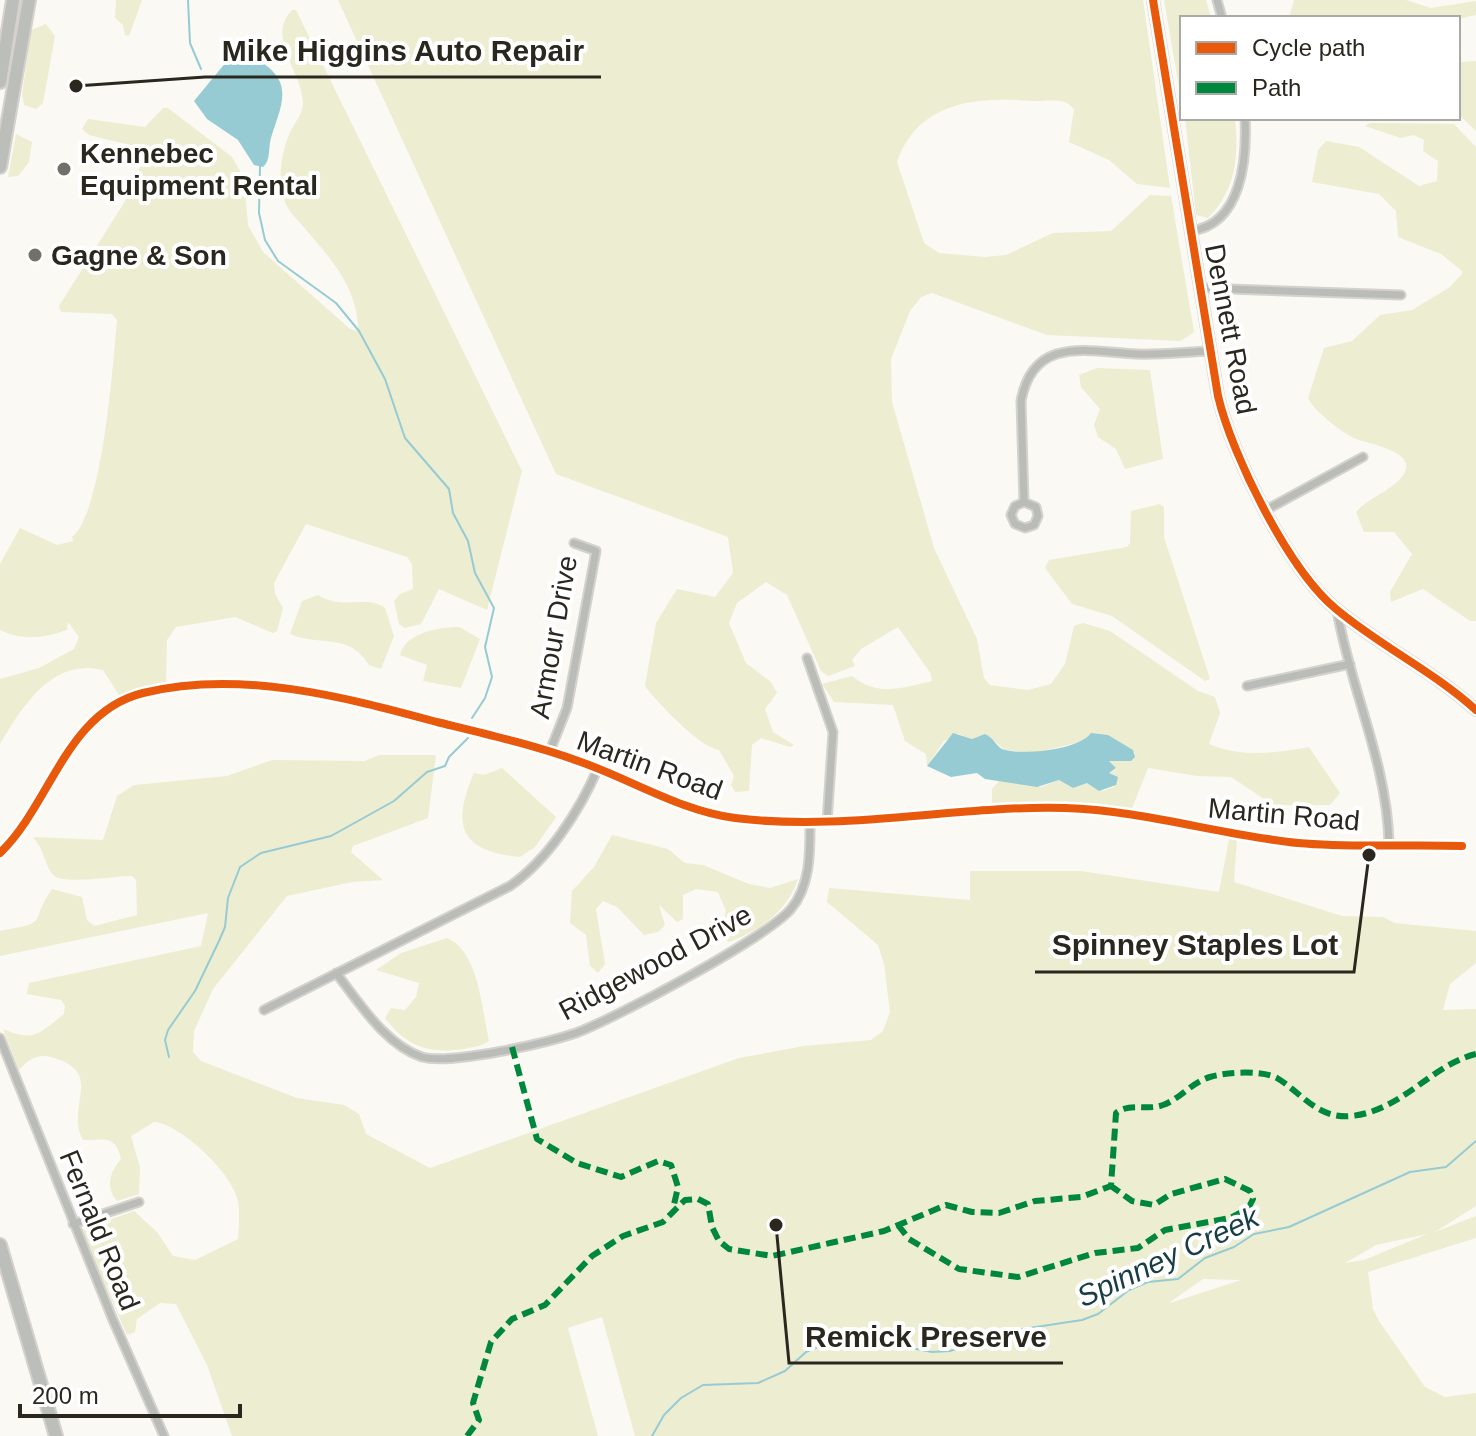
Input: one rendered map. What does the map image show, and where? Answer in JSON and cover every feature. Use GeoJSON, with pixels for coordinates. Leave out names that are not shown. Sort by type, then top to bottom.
{"type":"FeatureCollection","features":[{"type":"Feature","properties":{"kind":"main road"},"geometry":{"type":"LineString","coordinates":[[0,82],[13,0]]}},
{"type":"Feature","properties":{"kind":"main road"},"geometry":{"type":"LineString","coordinates":[[0,167],[29,0]]}},
{"type":"Feature","properties":{"kind":"main road"},"geometry":{"type":"LineString","coordinates":[[0,1245],[56,1436]]}},
{"type":"Feature","properties":{"kind":"street","name":"Dennett Road"},"geometry":{"type":"LineString","coordinates":[[1153,0],[1210,351],[1228,431],[1266,510],[1308,578],[1337,610],[1476,710]]}},
{"type":"Feature","properties":{"kind":"street"},"geometry":{"type":"LineString","coordinates":[[1191,231],[1214,221],[1237,191],[1244,152],[1245,120]]}},
{"type":"Feature","properties":{"kind":"street"},"geometry":{"type":"LineString","coordinates":[[1200,288],[1401,295]]}},
{"type":"Feature","properties":{"kind":"street"},"geometry":{"type":"LineString","coordinates":[[1024,502],[1021,401],[1025,387],[1040,363],[1075,349],[1136,354],[1210,351]]}},
{"type":"Feature","properties":{"kind":"street"},"geometry":{"type":"LineString","coordinates":[[1266,510],[1363,457]]}},
{"type":"Feature","properties":{"kind":"street","name":"Armour Drive"},"geometry":{"type":"LineString","coordinates":[[550,751],[567,709],[596,551],[574,543]]}},
{"type":"Feature","properties":{"kind":"street"},"geometry":{"type":"LineString","coordinates":[[1337,610],[1369,727],[1387,816],[1389,843]]}},
{"type":"Feature","properties":{"kind":"street"},"geometry":{"type":"LineString","coordinates":[[807,658],[832,727],[827,822]]}},
{"type":"Feature","properties":{"kind":"street"},"geometry":{"type":"LineString","coordinates":[[1247,686],[1350,664]]}},
{"type":"Feature","properties":{"kind":"street","name":"Martin Road"},"geometry":{"type":"LineString","coordinates":[[0,853],[25,824],[59,763],[87,729],[117,704],[149,691],[238,685],[300,691],[374,705],[550,751],[711,814],[769,821],[827,822],[1063,808],[1298,843],[1462,846]]}},
{"type":"Feature","properties":{"kind":"street"},"geometry":{"type":"LineString","coordinates":[[264,1010],[510,886],[530,872],[590,787],[598,768]]}},
{"type":"Feature","properties":{"kind":"street","name":"Ridgewood Drive"},"geometry":{"type":"LineString","coordinates":[[336,973],[390,1037],[405,1050],[424,1057],[453,1059],[578,1032],[702,967],[780,920],[794,905],[805,884],[810,822]]}},
{"type":"Feature","properties":{"kind":"street","name":"Fernald Road"},"geometry":{"type":"LineString","coordinates":[[0,1038],[73,1224],[164,1436]]}},
{"type":"Feature","properties":{"kind":"street"},"geometry":{"type":"LineString","coordinates":[[73,1224],[139,1202]]}},
{"type":"Feature","properties":{"kind":"green space"},"geometry":{"type":"Polygon","coordinates":[[[116,0],[142,0],[129,36],[125,35],[123,25],[115,18],[116,0]]]}},
{"type":"Feature","properties":{"kind":"green space"},"geometry":{"type":"Polygon","coordinates":[[[338,0],[1143,0],[1170,188],[1137,184],[1109,160],[1069,142],[1074,109],[1065,102],[1055,100],[972,102],[935,114],[907,141],[897,162],[924,243],[939,253],[985,257],[1006,255],[1053,233],[1111,231],[1150,195],[1171,196],[1194,332],[1181,341],[1047,335],[932,293],[921,297],[910,311],[891,359],[892,402],[934,548],[977,639],[984,678],[990,685],[1028,690],[1051,684],[1065,664],[1074,626],[1083,623],[1110,631],[1198,691],[1215,697],[1220,713],[1209,744],[1246,753],[1309,747],[1340,793],[1330,805],[1273,805],[1231,777],[1197,776],[1148,768],[1131,811],[1057,802],[992,802],[992,789],[1000,780],[1041,787],[1059,780],[1073,788],[1087,783],[1102,791],[1114,787],[1118,777],[1109,773],[1116,769],[1109,761],[1133,760],[1135,753],[1108,735],[1036,753],[1005,750],[986,734],[972,739],[958,734],[944,741],[927,766],[926,754],[905,741],[893,705],[834,702],[822,684],[852,676],[881,689],[932,681],[931,674],[898,627],[861,649],[852,660],[855,666],[828,676],[821,671],[787,595],[766,582],[737,603],[729,623],[746,663],[771,682],[777,693],[765,709],[773,732],[794,745],[790,747],[761,738],[752,745],[749,791],[735,792],[731,785],[734,776],[719,750],[690,733],[645,686],[656,623],[677,589],[715,597],[733,573],[728,537],[556,474],[338,0]]]}},
{"type":"Feature","properties":{"kind":"green space"},"geometry":{"type":"Polygon","coordinates":[[[1164,0],[1206,0],[1210,16],[1180,16],[1180,92],[1164,0]]]}},
{"type":"Feature","properties":{"kind":"green space"},"geometry":{"type":"Polygon","coordinates":[[[1294,0],[1406,0],[1431,8],[1476,1],[1476,15],[1460,19],[1460,16],[1290,16],[1294,0]]]}},
{"type":"Feature","properties":{"kind":"green space"},"geometry":{"type":"Polygon","coordinates":[[[292,10],[296,10],[522,471],[487,610],[439,589],[421,624],[405,628],[399,624],[394,601],[400,594],[413,589],[412,564],[407,557],[306,524],[274,583],[275,594],[283,608],[277,631],[273,633],[235,617],[176,627],[167,640],[166,682],[119,695],[103,670],[85,668],[68,671],[41,688],[18,715],[0,744],[0,679],[39,668],[74,649],[79,637],[68,622],[67,630],[41,636],[17,636],[0,630],[0,564],[20,528],[57,545],[73,541],[72,537],[83,522],[92,499],[99,469],[117,320],[112,314],[61,312],[59,306],[129,195],[142,162],[134,146],[89,135],[82,129],[88,119],[145,127],[163,108],[168,108],[232,157],[244,178],[248,225],[263,252],[349,328],[355,331],[358,328],[353,300],[342,275],[289,210],[283,194],[281,168],[284,150],[303,106],[282,31],[292,10]]]}},
{"type":"Feature","properties":{"kind":"green space"},"geometry":{"type":"Polygon","coordinates":[[[46,24],[55,36],[43,103],[36,109],[24,105],[22,95],[31,30],[46,24]]]}},
{"type":"Feature","properties":{"kind":"green space"},"geometry":{"type":"Polygon","coordinates":[[[1476,61],[1476,131],[1460,116],[1460,62],[1476,61]]]}},
{"type":"Feature","properties":{"kind":"green space"},"geometry":{"type":"Polygon","coordinates":[[[1185,120],[1235,120],[1236,159],[1230,184],[1208,218],[1196,215],[1185,120]]]}},
{"type":"Feature","properties":{"kind":"green space"},"geometry":{"type":"Polygon","coordinates":[[[1370,123],[1454,124],[1476,147],[1476,621],[1470,621],[1423,589],[1391,602],[1390,592],[1412,554],[1394,532],[1364,532],[1356,512],[1401,478],[1406,469],[1405,461],[1391,450],[1342,431],[1321,414],[1308,398],[1324,348],[1352,341],[1380,315],[1412,310],[1450,287],[1462,274],[1441,254],[1398,237],[1396,211],[1379,194],[1312,182],[1318,150],[1326,141],[1359,147],[1419,186],[1437,181],[1438,161],[1423,151],[1424,140],[1414,135],[1401,138],[1365,126],[1370,123]]]}},
{"type":"Feature","properties":{"kind":"green space"},"geometry":{"type":"Polygon","coordinates":[[[16,134],[32,142],[29,162],[18,176],[8,177],[16,134]]]}},
{"type":"Feature","properties":{"kind":"green space"},"geometry":{"type":"Polygon","coordinates":[[[1097,368],[1150,370],[1163,459],[1125,469],[1116,449],[1098,437],[1094,425],[1100,409],[1081,387],[1079,375],[1097,368]]]}},
{"type":"Feature","properties":{"kind":"green space"},"geometry":{"type":"Polygon","coordinates":[[[1160,504],[1164,507],[1164,537],[1210,679],[1205,681],[1112,616],[1072,604],[1045,568],[1049,560],[1127,547],[1130,543],[1131,511],[1160,504]]]}},
{"type":"Feature","properties":{"kind":"green space"},"geometry":{"type":"Polygon","coordinates":[[[318,595],[336,602],[371,602],[385,608],[394,636],[381,669],[369,665],[353,648],[343,644],[290,634],[302,601],[318,595]]]}},
{"type":"Feature","properties":{"kind":"green space"},"geometry":{"type":"Polygon","coordinates":[[[459,627],[480,639],[461,688],[423,681],[427,665],[400,655],[403,647],[416,636],[442,628],[459,627]]]}},
{"type":"Feature","properties":{"kind":"green space"},"geometry":{"type":"Polygon","coordinates":[[[379,755],[436,755],[428,818],[353,846],[351,852],[383,880],[352,882],[287,896],[213,989],[194,1031],[193,1052],[201,1061],[297,1098],[344,1105],[359,1114],[366,1134],[430,1168],[739,1058],[804,1046],[871,1040],[883,1031],[890,1012],[884,964],[878,945],[827,902],[829,888],[970,900],[970,871],[1081,871],[1219,892],[1229,839],[1237,840],[1234,882],[1342,916],[1383,917],[1395,923],[1476,931],[1476,963],[1450,984],[1443,1010],[1476,1009],[1476,1206],[1435,1232],[1476,1216],[1476,1238],[1368,1272],[1373,1309],[1425,1387],[1445,1397],[1476,1393],[1476,1436],[635,1436],[602,1317],[568,1328],[598,1436],[232,1436],[207,1365],[176,1304],[160,1303],[137,1319],[135,1332],[127,1335],[81,1230],[134,1211],[157,1232],[173,1256],[195,1260],[238,1239],[239,1210],[234,1190],[204,1152],[178,1131],[154,1122],[131,1136],[140,1168],[139,1194],[117,1201],[110,1185],[114,1169],[121,1159],[112,1142],[83,1140],[78,1128],[81,1081],[77,1072],[68,1064],[46,1056],[32,1059],[19,1070],[3,1029],[22,1035],[36,1034],[64,1014],[65,1006],[61,1000],[27,994],[29,983],[201,946],[208,913],[0,956],[0,931],[33,923],[52,889],[82,897],[87,920],[94,926],[137,915],[136,880],[132,876],[78,880],[59,878],[50,871],[33,837],[103,840],[117,796],[134,785],[227,776],[272,760],[365,761],[379,755]],[[1427,1234],[1376,1245],[1345,1263],[1364,1260],[1427,1234]],[[1203,1279],[1170,1302],[1170,1303],[1241,1280],[1203,1279]]]}},
{"type":"Feature","properties":{"kind":"green space"},"geometry":{"type":"Polygon","coordinates":[[[502,768],[556,817],[535,847],[520,857],[484,849],[472,841],[463,820],[463,807],[474,773],[484,775],[502,768]]]}},
{"type":"Feature","properties":{"kind":"green space"},"geometry":{"type":"Polygon","coordinates":[[[612,835],[668,849],[685,863],[703,865],[749,884],[770,888],[798,879],[780,910],[751,932],[729,942],[718,936],[726,911],[718,892],[696,889],[683,895],[683,919],[677,922],[659,905],[665,925],[658,932],[644,935],[617,907],[603,901],[596,909],[605,964],[598,973],[590,966],[586,935],[570,923],[572,891],[594,867],[612,835]]]}},
{"type":"Feature","properties":{"kind":"green space"},"geometry":{"type":"Polygon","coordinates":[[[447,938],[458,945],[473,968],[489,1041],[464,1049],[429,1049],[410,1042],[385,1018],[391,1008],[405,1010],[416,997],[419,983],[376,970],[401,953],[447,938]]]}},
{"type":"Feature","properties":{"kind":"water"},"geometry":{"type":"Polygon","coordinates":[[[236,50],[250,55],[274,72],[282,89],[280,108],[263,167],[254,165],[238,140],[207,119],[194,101],[236,50]]]}},
{"type":"Feature","properties":{"kind":"water"},"geometry":{"type":"Polygon","coordinates":[[[953,733],[972,739],[985,734],[1002,749],[1025,752],[1075,744],[1091,733],[1108,735],[1133,750],[1135,757],[1131,761],[1109,761],[1116,768],[1109,773],[1118,777],[1116,785],[1099,791],[1087,783],[1073,788],[1059,780],[1037,787],[985,779],[977,773],[951,777],[927,766],[953,733]]]}},
{"type":"Feature","properties":{"kind":"waterway"},"geometry":{"type":"LineString","coordinates":[[188,0],[190,43],[201,69]]}},
{"type":"Feature","properties":{"kind":"waterway"},"geometry":{"type":"LineString","coordinates":[[260,165],[259,213],[265,240],[278,261],[336,303],[359,331],[385,379],[405,438],[449,489],[453,513],[468,541],[475,573],[494,608],[485,647],[492,677],[485,698],[472,718]]}},
{"type":"Feature","properties":{"kind":"waterway"},"geometry":{"type":"LineString","coordinates":[[169,1057],[165,1040],[168,1030],[195,991],[219,941],[225,927],[228,898],[240,867],[261,853],[331,836],[394,801],[427,772],[445,766],[449,757],[468,738]]}},
{"type":"Feature","properties":{"kind":"waterway","name":"Spinney Creek"},"geometry":{"type":"LineString","coordinates":[[652,1436],[664,1415],[681,1398],[703,1385],[758,1383],[785,1371],[806,1352],[820,1346],[886,1343],[932,1352],[950,1351],[1016,1330],[1082,1320],[1098,1314],[1129,1290],[1148,1282],[1178,1279],[1205,1258],[1234,1247],[1254,1234],[1289,1227],[1410,1172],[1446,1167],[1476,1141]]}},
{"type":"Feature","properties":{"kind":"marked path"},"geometry":{"type":"LineString","coordinates":[[512,1047],[537,1139],[577,1163],[621,1177],[658,1161],[671,1165],[678,1187],[673,1209]]}},
{"type":"Feature","properties":{"kind":"marked path"},"geometry":{"type":"LineString","coordinates":[[467,1436],[479,1420],[473,1403],[491,1342],[512,1319],[545,1305],[592,1256],[623,1236],[663,1222],[685,1200],[698,1199],[708,1204],[712,1227],[719,1241],[729,1249],[772,1256],[884,1231],[946,1205],[972,1212],[999,1213],[1035,1201],[1081,1197],[1111,1186],[1116,1113],[1127,1108],[1163,1105],[1210,1077],[1244,1073],[1270,1075],[1319,1109],[1339,1116],[1351,1116],[1386,1106],[1445,1068],[1476,1054]]}},
{"type":"Feature","properties":{"kind":"marked path"},"geometry":{"type":"LineString","coordinates":[[898,1225],[909,1239],[959,1269],[1018,1277],[1095,1253],[1138,1248],[1165,1230],[1230,1218],[1248,1209],[1253,1199],[1250,1191],[1225,1179],[1171,1194],[1154,1205],[1132,1201],[1111,1186]]}},
{"type":"Feature","properties":{"kind":"cycle path"},"geometry":{"type":"LineString","coordinates":[[1153,0],[1218,396],[1249,479],[1282,540],[1318,591],[1353,622],[1476,710]]}},
{"type":"Feature","properties":{"kind":"cycle path"},"geometry":{"type":"LineString","coordinates":[[0,853],[18,833],[77,739],[95,719],[117,703],[143,693],[179,686],[216,684],[292,689],[492,735],[581,762],[695,809],[735,818],[818,822],[983,810],[1065,808],[1123,813],[1298,843],[1462,846]]}},
{"type":"Feature","properties":{"kind":"place","name":"Mike Higgins Auto Repair"},"geometry":{"type":"Point","coordinates":[76,86]}},
{"type":"Feature","properties":{"kind":"place","name":"Kennebec Equipment Rental"},"geometry":{"type":"Point","coordinates":[64,169]}},
{"type":"Feature","properties":{"kind":"place","name":"Gagne & Son"},"geometry":{"type":"Point","coordinates":[35,255]}},
{"type":"Feature","properties":{"kind":"place","name":"Spinney Staples Lot"},"geometry":{"type":"Point","coordinates":[1369,855]}},
{"type":"Feature","properties":{"kind":"place","name":"Remick Preserve"},"geometry":{"type":"Point","coordinates":[776,1225]}}]}
